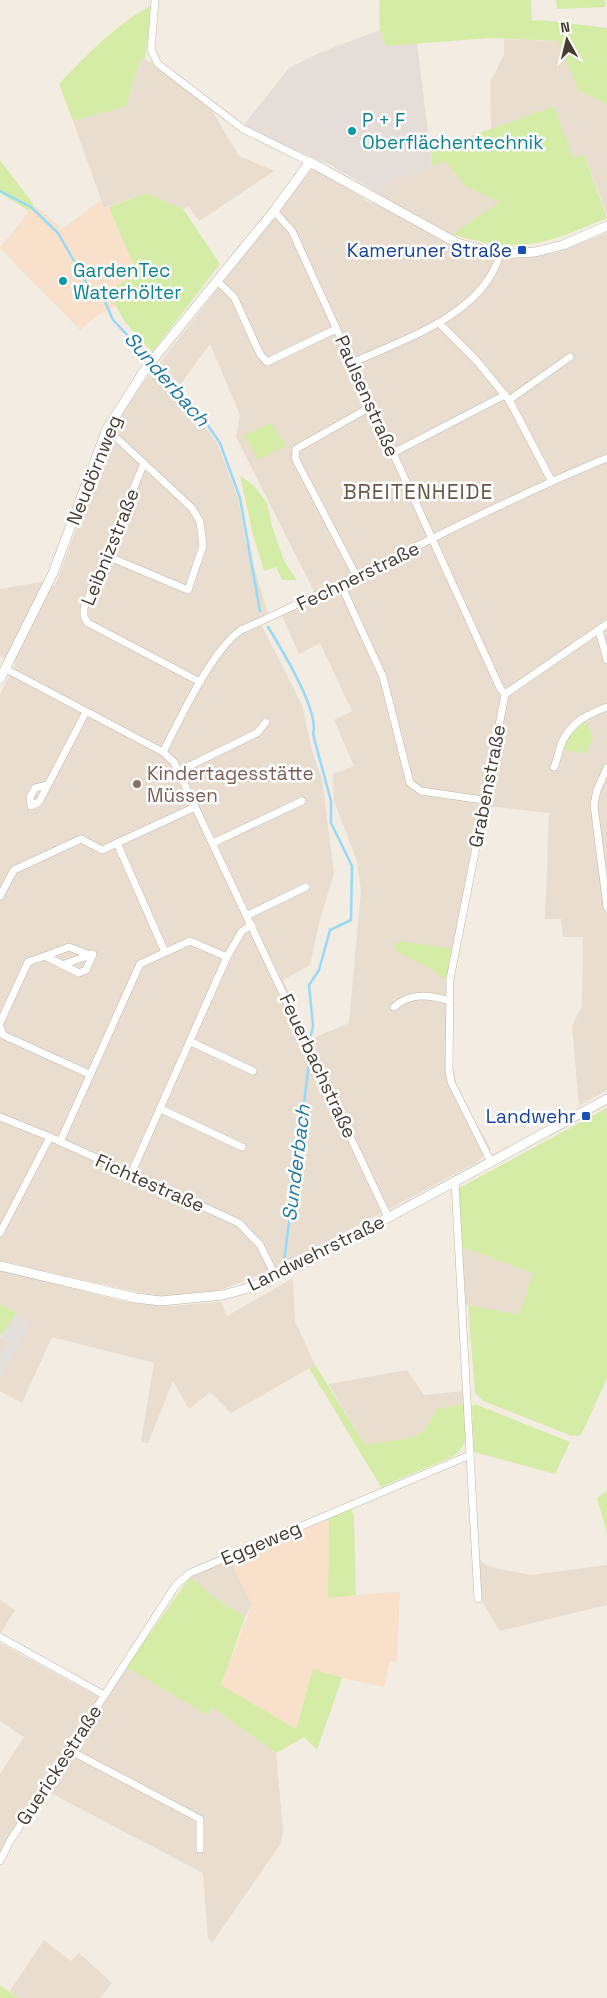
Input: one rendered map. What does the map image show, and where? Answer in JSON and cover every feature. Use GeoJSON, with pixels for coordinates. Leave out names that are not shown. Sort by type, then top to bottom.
{"type":"FeatureCollection","features":[{"type":"Feature","properties":{"kind":"street"},"geometry":{"type":"LineString","coordinates":[[155,0],[151,50],[158,64],[242,129],[310,162],[457,243],[500,254],[535,252],[563,245],[607,226]]}},
{"type":"Feature","properties":{"kind":"street","name":"Neudörnweg"},"geometry":{"type":"LineString","coordinates":[[0,679],[53,573],[107,429],[127,394],[274,211],[310,162]]}},
{"type":"Feature","properties":{"kind":"street","name":"Paulsenstraße"},"geometry":{"type":"LineString","coordinates":[[274,211],[292,231],[500,688],[506,694]]}},
{"type":"Feature","properties":{"kind":"street"},"geometry":{"type":"LineString","coordinates":[[352,363],[450,317],[490,281],[500,254]]}},
{"type":"Feature","properties":{"kind":"street"},"geometry":{"type":"LineString","coordinates":[[217,282],[234,296],[260,354],[267,362],[336,329]]}},
{"type":"Feature","properties":{"kind":"street"},"geometry":{"type":"LineString","coordinates":[[439,323],[476,360],[507,397],[551,480]]}},
{"type":"Feature","properties":{"kind":"street"},"geometry":{"type":"LineString","coordinates":[[393,453],[507,397],[570,357]]}},
{"type":"Feature","properties":{"kind":"street"},"geometry":{"type":"LineString","coordinates":[[357,577],[294,453],[296,448],[372,406]]}},
{"type":"Feature","properties":{"kind":"street"},"geometry":{"type":"LineString","coordinates":[[106,556],[184,590],[190,587],[203,546],[200,522],[192,508],[107,429]]}},
{"type":"Feature","properties":{"kind":"street","name":"Fechnerstraße"},"geometry":{"type":"LineString","coordinates":[[163,752],[200,682],[231,637],[241,630],[341,586],[551,480],[607,458]]}},
{"type":"Feature","properties":{"kind":"street","name":"Leibnizstraße"},"geometry":{"type":"LineString","coordinates":[[144,463],[83,614],[86,622],[200,682]]}},
{"type":"Feature","properties":{"kind":"street"},"geometry":{"type":"LineString","coordinates":[[341,586],[383,677],[410,783],[421,791],[482,800]]}},
{"type":"Feature","properties":{"kind":"street"},"geometry":{"type":"LineString","coordinates":[[506,694],[607,624]]}},
{"type":"Feature","properties":{"kind":"street"},"geometry":{"type":"LineString","coordinates":[[599,630],[607,660]]}},
{"type":"Feature","properties":{"kind":"street","name":"Feuerbachstraße"},"geometry":{"type":"LineString","coordinates":[[6,669],[163,752],[174,762],[248,915],[388,1217]]}},
{"type":"Feature","properties":{"kind":"street","name":"Grabenstraße"},"geometry":{"type":"LineString","coordinates":[[491,1162],[451,1082],[449,1070],[450,979],[482,817],[482,800],[487,789],[506,694]]}},
{"type":"Feature","properties":{"kind":"street"},"geometry":{"type":"LineString","coordinates":[[554,767],[563,741],[574,724],[586,715],[607,707]]}},
{"type":"Feature","properties":{"kind":"street"},"geometry":{"type":"LineString","coordinates":[[48,785],[86,712]]}},
{"type":"Feature","properties":{"kind":"street"},"geometry":{"type":"LineString","coordinates":[[179,771],[257,733],[266,722]]}},
{"type":"Feature","properties":{"kind":"street"},"geometry":{"type":"LineString","coordinates":[[607,768],[597,790],[594,805],[607,907]]}},
{"type":"Feature","properties":{"kind":"street"},"geometry":{"type":"LineString","coordinates":[[213,843],[302,801]]}},
{"type":"Feature","properties":{"kind":"street"},"geometry":{"type":"LineString","coordinates":[[0,896],[14,870],[81,839],[102,850],[195,807]]}},
{"type":"Feature","properties":{"kind":"street"},"geometry":{"type":"LineString","coordinates":[[117,843],[165,952]]}},
{"type":"Feature","properties":{"kind":"street"},"geometry":{"type":"LineString","coordinates":[[248,915],[306,887]]}},
{"type":"Feature","properties":{"kind":"street"},"geometry":{"type":"LineString","coordinates":[[131,1174],[161,1110],[227,957],[242,931],[252,925]]}},
{"type":"Feature","properties":{"kind":"street"},"geometry":{"type":"LineString","coordinates":[[60,1142],[140,964],[190,941],[227,957]]}},
{"type":"Feature","properties":{"kind":"street"},"geometry":{"type":"LineString","coordinates":[[90,1074],[2,1036],[0,1024],[28,962],[69,947],[92,955]]}},
{"type":"Feature","properties":{"kind":"street"},"geometry":{"type":"LineString","coordinates":[[65,949],[70,962]]}},
{"type":"Feature","properties":{"kind":"street"},"geometry":{"type":"LineString","coordinates":[[62,965],[92,955]]}},
{"type":"Feature","properties":{"kind":"street"},"geometry":{"type":"LineString","coordinates":[[45,956],[79,973],[86,970],[92,955]]}},
{"type":"Feature","properties":{"kind":"street"},"geometry":{"type":"LineString","coordinates":[[394,1007],[403,999],[417,996],[429,995],[450,1000]]}},
{"type":"Feature","properties":{"kind":"street"},"geometry":{"type":"LineString","coordinates":[[191,1042],[253,1071]]}},
{"type":"Feature","properties":{"kind":"street","name":"Landwehrstraße"},"geometry":{"type":"LineString","coordinates":[[0,1266],[119,1295],[161,1301],[223,1295],[276,1277],[454,1183],[607,1099]]}},
{"type":"Feature","properties":{"kind":"street"},"geometry":{"type":"LineString","coordinates":[[161,1110],[242,1147]]}},
{"type":"Feature","properties":{"kind":"street","name":"Fichtestraße"},"geometry":{"type":"LineString","coordinates":[[0,1117],[50,1137],[239,1223],[260,1245],[276,1277]]}},
{"type":"Feature","properties":{"kind":"street"},"geometry":{"type":"LineString","coordinates":[[0,1233],[50,1137]]}},
{"type":"Feature","properties":{"kind":"street"},"geometry":{"type":"LineString","coordinates":[[454,1183],[478,1600]]}},
{"type":"Feature","properties":{"kind":"street","name":"Eggeweg"},"geometry":{"type":"LineString","coordinates":[[104,1695],[176,1586],[190,1573],[470,1454]]}},
{"type":"Feature","properties":{"kind":"street"},"geometry":{"type":"LineString","coordinates":[[0,1638],[104,1695]]}},
{"type":"Feature","properties":{"kind":"street","name":"Guerickestraße"},"geometry":{"type":"LineString","coordinates":[[0,1861],[104,1695]]}},
{"type":"Feature","properties":{"kind":"street"},"geometry":{"type":"LineString","coordinates":[[69,1750],[200,1819],[200,1849]]}},
{"type":"Feature","properties":{"kind":"shaded area"},"geometry":{"type":"Polygon","coordinates":[[[380,30],[386,46],[417,43],[432,166],[386,184],[379,194],[331,165],[265,138],[244,125],[289,68],[317,54],[380,30]]]}},
{"type":"Feature","properties":{"kind":"shaded area"},"geometry":{"type":"Polygon","coordinates":[[[504,39],[558,41],[579,91],[607,104],[607,215],[584,155],[573,159],[554,106],[491,129],[490,82],[504,55],[504,39]]]}},
{"type":"Feature","properties":{"kind":"shaded area"},"geometry":{"type":"Polygon","coordinates":[[[141,57],[152,63],[211,109],[239,156],[274,171],[199,221],[189,207],[183,209],[146,193],[104,208],[73,121],[126,106],[141,57]]]}},
{"type":"Feature","properties":{"kind":"shaded area"},"geometry":{"type":"Polygon","coordinates":[[[445,161],[465,186],[501,202],[452,234],[447,242],[489,259],[506,259],[554,253],[607,233],[607,1090],[579,1106],[572,1026],[582,1006],[583,937],[563,937],[561,919],[545,919],[549,813],[487,806],[454,980],[452,1063],[458,1091],[491,1149],[476,1163],[279,1267],[221,1290],[159,1296],[0,1261],[0,694],[16,663],[0,656],[0,589],[46,581],[55,586],[114,427],[130,400],[152,371],[198,416],[217,443],[238,498],[246,541],[268,613],[258,618],[302,705],[313,754],[322,779],[334,873],[319,923],[310,965],[283,980],[311,1039],[349,1023],[361,891],[357,861],[334,801],[333,774],[354,766],[334,720],[352,711],[320,643],[299,654],[279,609],[315,593],[236,437],[240,415],[210,344],[180,385],[158,365],[310,171],[317,169],[372,204],[386,184],[445,161]]]}},
{"type":"Feature","properties":{"kind":"shaded area"},"geometry":{"type":"Polygon","coordinates":[[[101,200],[104,208],[109,207],[137,273],[111,297],[116,306],[94,318],[80,330],[0,248],[34,205],[62,229],[101,200]]]}},
{"type":"Feature","properties":{"kind":"shaded area"},"geometry":{"type":"Polygon","coordinates":[[[461,1247],[533,1273],[519,1316],[464,1304],[461,1247]]]}},
{"type":"Feature","properties":{"kind":"shaded area"},"geometry":{"type":"Polygon","coordinates":[[[0,1270],[122,1301],[172,1306],[221,1302],[227,1316],[293,1278],[295,1321],[315,1365],[231,1413],[210,1392],[189,1409],[173,1381],[148,1443],[141,1442],[154,1363],[52,1337],[22,1403],[0,1391],[0,1338],[16,1313],[0,1304],[0,1270]]]}},
{"type":"Feature","properties":{"kind":"shaded area"},"geometry":{"type":"Polygon","coordinates":[[[15,1316],[31,1324],[0,1379],[0,1352],[6,1343],[0,1339],[15,1316]]]}},
{"type":"Feature","properties":{"kind":"shaded area"},"geometry":{"type":"Polygon","coordinates":[[[407,1370],[424,1395],[463,1391],[464,1404],[438,1408],[424,1431],[413,1437],[365,1445],[328,1384],[407,1370]]]}},
{"type":"Feature","properties":{"kind":"shaded area"},"geometry":{"type":"Polygon","coordinates":[[[329,1518],[329,1597],[400,1592],[397,1662],[390,1661],[384,1687],[342,1678],[313,1669],[296,1729],[221,1685],[252,1604],[229,1559],[329,1518]]]}},
{"type":"Feature","properties":{"kind":"shaded area"},"geometry":{"type":"Polygon","coordinates":[[[478,1557],[484,1564],[495,1568],[531,1575],[607,1565],[607,1605],[500,1631],[480,1598],[478,1557]]]}},
{"type":"Feature","properties":{"kind":"shaded area"},"geometry":{"type":"Polygon","coordinates":[[[229,1559],[252,1604],[245,1617],[216,1599],[190,1577],[229,1559]]]}},
{"type":"Feature","properties":{"kind":"shaded area"},"geometry":{"type":"Polygon","coordinates":[[[0,1600],[15,1610],[0,1634],[0,1600]]]}},
{"type":"Feature","properties":{"kind":"shaded area"},"geometry":{"type":"Polygon","coordinates":[[[0,1643],[105,1701],[126,1667],[207,1715],[212,1707],[276,1753],[283,1830],[281,1843],[212,1943],[208,1938],[203,1873],[41,1788],[0,1858],[0,1774],[24,1737],[0,1721],[0,1643]]]}},
{"type":"Feature","properties":{"kind":"shaded area"},"geometry":{"type":"Polygon","coordinates":[[[44,1940],[71,1961],[79,1953],[112,1983],[100,1998],[18,1998],[10,1991],[44,1940]]]}},
{"type":"Feature","properties":{"kind":"green space"},"geometry":{"type":"Polygon","coordinates":[[[379,0],[531,0],[532,21],[541,20],[607,28],[607,104],[579,91],[557,41],[489,38],[386,46],[380,30],[379,0]]]}},
{"type":"Feature","properties":{"kind":"green space"},"geometry":{"type":"Polygon","coordinates":[[[556,0],[605,0],[605,7],[557,9],[556,0]]]}},
{"type":"Feature","properties":{"kind":"green space"},"geometry":{"type":"Polygon","coordinates":[[[152,5],[145,59],[141,58],[126,106],[73,121],[59,84],[91,51],[114,31],[152,5]]]}},
{"type":"Feature","properties":{"kind":"green space"},"geometry":{"type":"Polygon","coordinates":[[[554,106],[573,158],[584,155],[607,218],[566,235],[531,244],[496,244],[476,241],[452,234],[500,202],[465,186],[445,161],[432,166],[431,151],[554,106]]]}},
{"type":"Feature","properties":{"kind":"green space"},"geometry":{"type":"Polygon","coordinates":[[[0,160],[34,205],[29,211],[0,193],[0,160]]]}},
{"type":"Feature","properties":{"kind":"green space"},"geometry":{"type":"Polygon","coordinates":[[[146,193],[183,209],[220,264],[152,352],[125,322],[111,297],[118,292],[115,287],[137,273],[109,207],[146,193]]]}},
{"type":"Feature","properties":{"kind":"green space"},"geometry":{"type":"Polygon","coordinates":[[[271,423],[286,446],[258,460],[244,435],[271,423]]]}},
{"type":"Feature","properties":{"kind":"green space"},"geometry":{"type":"Polygon","coordinates":[[[240,475],[255,487],[267,503],[272,526],[284,561],[297,580],[282,580],[276,567],[264,571],[253,535],[240,475]]]}},
{"type":"Feature","properties":{"kind":"green space"},"geometry":{"type":"Polygon","coordinates":[[[583,721],[593,737],[589,747],[585,753],[565,750],[571,734],[583,721]]]}},
{"type":"Feature","properties":{"kind":"green space"},"geometry":{"type":"Polygon","coordinates":[[[401,941],[452,949],[449,974],[444,980],[433,970],[400,953],[394,948],[395,943],[401,941]]]}},
{"type":"Feature","properties":{"kind":"green space"},"geometry":{"type":"Polygon","coordinates":[[[607,1108],[607,1378],[582,1433],[578,1436],[572,1436],[483,1401],[475,1393],[468,1305],[519,1315],[533,1273],[461,1247],[459,1188],[607,1108]]]}},
{"type":"Feature","properties":{"kind":"green space"},"geometry":{"type":"Polygon","coordinates":[[[0,1304],[16,1313],[1,1336],[0,1335],[0,1304]]]}},
{"type":"Feature","properties":{"kind":"green space"},"geometry":{"type":"Polygon","coordinates":[[[315,1365],[365,1445],[413,1437],[424,1431],[438,1408],[464,1404],[466,1434],[462,1446],[452,1457],[381,1487],[309,1368],[315,1365]]]}},
{"type":"Feature","properties":{"kind":"green space"},"geometry":{"type":"Polygon","coordinates":[[[475,1404],[570,1442],[555,1474],[474,1452],[472,1407],[475,1404]]]}},
{"type":"Feature","properties":{"kind":"green space"},"geometry":{"type":"Polygon","coordinates":[[[607,1491],[607,1533],[597,1498],[607,1491]]]}},
{"type":"Feature","properties":{"kind":"green space"},"geometry":{"type":"Polygon","coordinates":[[[351,1508],[354,1517],[356,1595],[328,1598],[329,1518],[351,1508]]]}},
{"type":"Feature","properties":{"kind":"green space"},"geometry":{"type":"Polygon","coordinates":[[[190,1577],[216,1599],[245,1617],[221,1685],[296,1729],[313,1669],[342,1678],[317,1750],[304,1737],[276,1753],[212,1707],[207,1715],[126,1667],[190,1577]]]}},
{"type":"Feature","properties":{"kind":"green space"},"geometry":{"type":"Polygon","coordinates":[[[0,1985],[18,1998],[0,1998],[0,1985]]]}},
{"type":"Feature","properties":{"kind":"waterway","name":"Sunderbach"},"geometry":{"type":"LineString","coordinates":[[0,191],[31,207],[58,233],[89,287],[104,299],[113,320],[133,341],[148,353],[200,414],[220,443],[240,498],[260,611]]}},
{"type":"Feature","properties":{"kind":"waterway","name":"Sunderbach"},"geometry":{"type":"LineString","coordinates":[[268,627],[298,680],[311,711],[314,724],[313,734],[331,801],[331,823],[352,866],[351,920],[330,930],[319,970],[309,985],[313,1026],[311,1035]]}},
{"type":"Feature","properties":{"kind":"waterway","name":"Sunderbach"},"geometry":{"type":"LineString","coordinates":[[284,1262],[309,1063]]}},
{"type":"Feature","properties":{"kind":"place","name":"P + F Oberflächentechnik"},"geometry":{"type":"Point","coordinates":[352,131]}},
{"type":"Feature","properties":{"kind":"place","name":"Kameruner Straße"},"geometry":{"type":"Point","coordinates":[522,250]}},
{"type":"Feature","properties":{"kind":"place","name":"GardenTec Waterhölter"},"geometry":{"type":"Point","coordinates":[63,281]}},
{"type":"Feature","properties":{"kind":"place","name":"Kindertagesstätte Müssen"},"geometry":{"type":"Point","coordinates":[137,784]}},
{"type":"Feature","properties":{"kind":"place","name":"Landwehr"},"geometry":{"type":"Point","coordinates":[586,1116]}},
{"type":"Feature","properties":{"kind":"district","name":"BREITENHEIDE"},"geometry":{"type":"Point","coordinates":[418,491]}}]}
